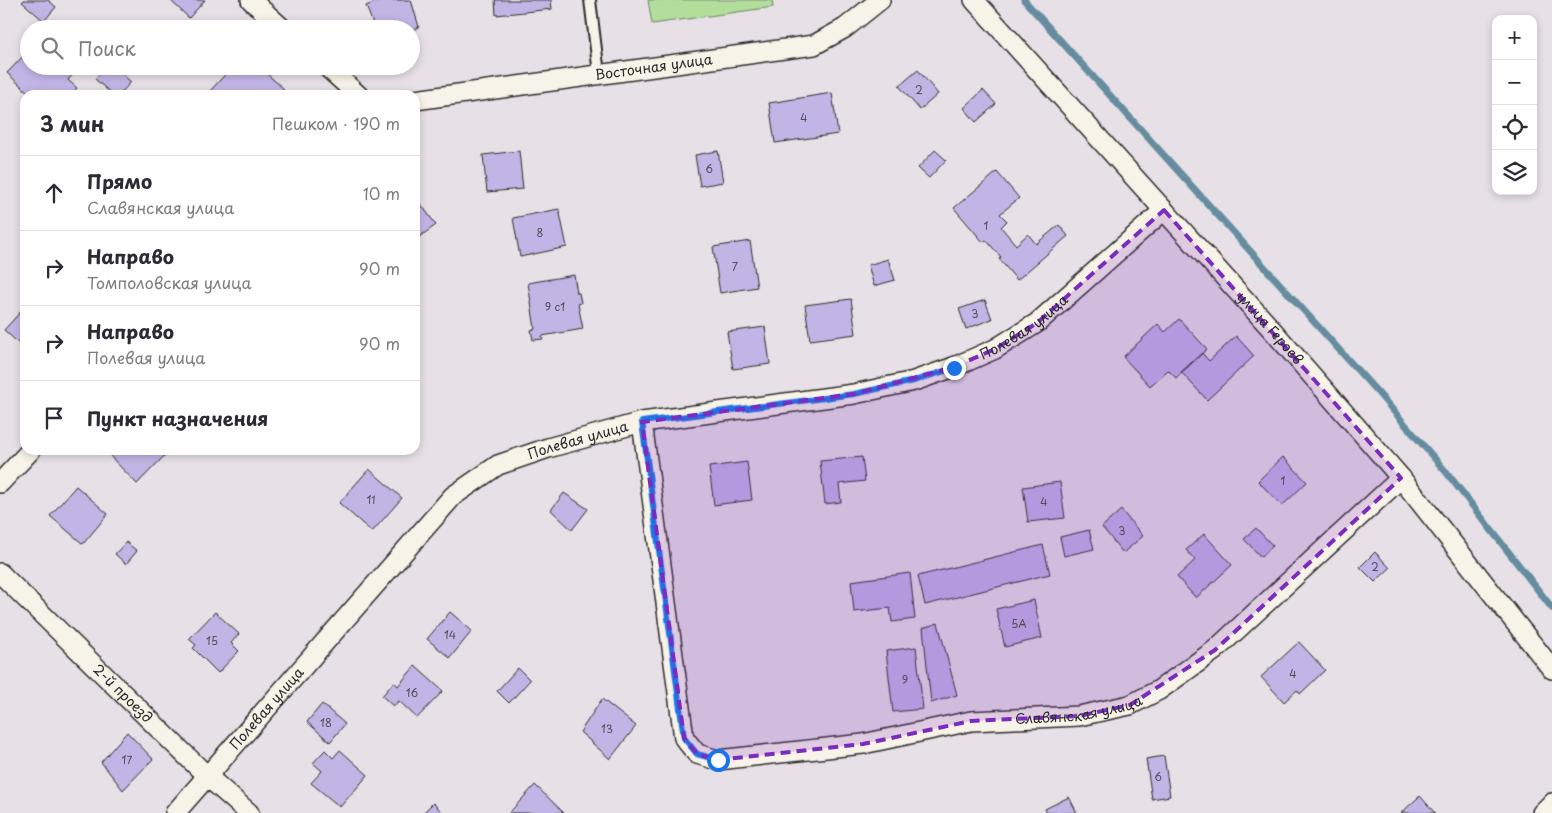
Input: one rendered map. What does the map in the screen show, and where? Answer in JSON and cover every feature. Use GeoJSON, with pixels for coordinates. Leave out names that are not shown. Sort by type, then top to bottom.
{"type":"FeatureCollection","features":[{"type":"Feature","properties":{"kind":"street"},"geometry":{"type":"LineString","coordinates":[[251,0],[273,20]]}},
{"type":"Feature","properties":{"kind":"street","name":"Восточная улица"},"geometry":{"type":"LineString","coordinates":[[420,99],[814,45],[845,28],[880,0]]}},
{"type":"Feature","properties":{"kind":"street","name":"улица Героев"},"geometry":{"type":"LineString","coordinates":[[974,0],[1274,332],[1401,478],[1552,668]]}},
{"type":"Feature","properties":{"kind":"street"},"geometry":{"type":"LineString","coordinates":[[336,75],[352,90]]}},
{"type":"Feature","properties":{"kind":"street","name":"Полевая улица"},"geometry":{"type":"LineString","coordinates":[[175,813],[453,496],[498,465],[548,448],[642,422],[854,394],[914,381],[954,368],[995,349],[1037,323],[1164,210]]}},
{"type":"Feature","properties":{"kind":"street","name":"Славянская улица"},"geometry":{"type":"LineString","coordinates":[[642,422],[684,738],[697,754],[718,760],[863,744],[972,722],[1079,716],[1130,705],[1159,690],[1215,650],[1401,478]]}},
{"type":"Feature","properties":{"kind":"street"},"geometry":{"type":"LineString","coordinates":[[0,483],[26,455]]}},
{"type":"Feature","properties":{"kind":"street","name":"2-й проезд"},"geometry":{"type":"LineString","coordinates":[[0,573],[208,777],[249,813]]}},
{"type":"Feature","properties":{"kind":"street"},"geometry":{"type":"LineString","coordinates":[[1542,813],[1552,803]]}},
{"type":"Feature","properties":{"kind":"lane"},"geometry":{"type":"LineString","coordinates":[[590,0],[599,74]]}},
{"type":"Feature","properties":{"kind":"highlighted area"},"geometry":{"type":"Polygon","coordinates":[[[1164,210],[1401,478],[1215,650],[1130,705],[1079,716],[971,721],[863,744],[718,760],[697,754],[684,738],[642,422],[854,394],[954,367],[995,349],[1037,323],[1164,210]]]}},
{"type":"Feature","properties":{"kind":"green space"},"geometry":{"type":"Polygon","coordinates":[[[648,0],[772,0],[773,7],[652,24],[648,0]]]}},
{"type":"Feature","properties":{"kind":"building"},"geometry":{"type":"Polygon","coordinates":[[[24,0],[48,0],[56,7],[43,20],[22,2],[24,0]]]}},
{"type":"Feature","properties":{"kind":"building"},"geometry":{"type":"Polygon","coordinates":[[[172,0],[205,0],[189,18],[172,0]]]}},
{"type":"Feature","properties":{"kind":"building"},"geometry":{"type":"Polygon","coordinates":[[[380,0],[411,0],[417,20],[371,20],[366,6],[380,0]]]}},
{"type":"Feature","properties":{"kind":"building"},"geometry":{"type":"Polygon","coordinates":[[[495,0],[551,0],[552,9],[496,15],[495,0]]]}},
{"type":"Feature","properties":{"kind":"building"},"geometry":{"type":"Polygon","coordinates":[[[20,59],[20,75],[72,75],[68,80],[77,88],[75,90],[26,90],[7,73],[20,59]]]}},
{"type":"Feature","properties":{"kind":"building"},"geometry":{"type":"Polygon","coordinates":[[[918,70],[938,94],[920,110],[899,86],[918,70]]]}},
{"type":"Feature","properties":{"kind":"building"},"geometry":{"type":"Polygon","coordinates":[[[98,75],[123,75],[131,82],[124,90],[107,90],[95,79],[98,75]]]}},
{"type":"Feature","properties":{"kind":"building"},"geometry":{"type":"Polygon","coordinates":[[[225,75],[268,75],[284,89],[283,90],[211,90],[225,75]]]}},
{"type":"Feature","properties":{"kind":"building"},"geometry":{"type":"Polygon","coordinates":[[[983,90],[996,104],[976,122],[964,108],[983,90]]]}},
{"type":"Feature","properties":{"kind":"building"},"geometry":{"type":"Polygon","coordinates":[[[832,93],[838,134],[775,143],[769,103],[832,93]]]}},
{"type":"Feature","properties":{"kind":"building"},"geometry":{"type":"Polygon","coordinates":[[[935,150],[946,160],[929,178],[918,168],[935,150]]]}},
{"type":"Feature","properties":{"kind":"building"},"geometry":{"type":"Polygon","coordinates":[[[519,151],[523,189],[487,192],[483,155],[519,151]]]}},
{"type":"Feature","properties":{"kind":"building"},"geometry":{"type":"Polygon","coordinates":[[[718,151],[723,182],[700,186],[695,155],[718,151]]]}},
{"type":"Feature","properties":{"kind":"building"},"geometry":{"type":"Polygon","coordinates":[[[997,172],[1019,198],[1000,214],[1007,221],[1001,227],[1016,245],[1028,234],[1036,244],[1059,225],[1068,236],[1017,280],[999,259],[1001,257],[986,240],[983,242],[954,208],[997,172]]]}},
{"type":"Feature","properties":{"kind":"building"},"geometry":{"type":"Polygon","coordinates":[[[420,203],[436,225],[420,236],[420,203]]]}},
{"type":"Feature","properties":{"kind":"building"},"geometry":{"type":"Polygon","coordinates":[[[559,209],[567,247],[520,257],[513,218],[559,209]]]}},
{"type":"Feature","properties":{"kind":"building"},"geometry":{"type":"Polygon","coordinates":[[[750,241],[757,287],[720,293],[713,247],[750,241]]]}},
{"type":"Feature","properties":{"kind":"building"},"geometry":{"type":"Polygon","coordinates":[[[888,259],[895,280],[874,286],[868,265],[888,259]]]}},
{"type":"Feature","properties":{"kind":"building"},"geometry":{"type":"Polygon","coordinates":[[[574,275],[581,303],[578,304],[583,329],[542,336],[543,339],[533,340],[531,330],[535,329],[528,283],[574,275]]]}},
{"type":"Feature","properties":{"kind":"building"},"geometry":{"type":"Polygon","coordinates":[[[851,299],[856,334],[810,340],[805,305],[851,299]]]}},
{"type":"Feature","properties":{"kind":"building"},"geometry":{"type":"Polygon","coordinates":[[[985,300],[992,319],[966,329],[959,309],[985,300]]]}},
{"type":"Feature","properties":{"kind":"building"},"geometry":{"type":"Polygon","coordinates":[[[20,312],[20,344],[4,330],[20,312]]]}},
{"type":"Feature","properties":{"kind":"building"},"geometry":{"type":"Polygon","coordinates":[[[1179,319],[1207,349],[1176,378],[1168,370],[1150,386],[1123,357],[1158,324],[1165,332],[1179,319]]]}},
{"type":"Feature","properties":{"kind":"building"},"geometry":{"type":"Polygon","coordinates":[[[765,327],[770,364],[733,369],[727,332],[765,327]]]}},
{"type":"Feature","properties":{"kind":"building"},"geometry":{"type":"Polygon","coordinates":[[[1236,336],[1254,356],[1207,400],[1181,372],[1202,353],[1209,361],[1236,336]]]}},
{"type":"Feature","properties":{"kind":"building"},"geometry":{"type":"Polygon","coordinates":[[[109,455],[165,455],[137,484],[109,455]]]}},
{"type":"Feature","properties":{"kind":"building"},"geometry":{"type":"Polygon","coordinates":[[[862,457],[865,481],[839,484],[841,502],[825,504],[820,461],[862,457]]]}},
{"type":"Feature","properties":{"kind":"building"},"geometry":{"type":"Polygon","coordinates":[[[1283,457],[1307,482],[1282,506],[1258,481],[1283,457]]]}},
{"type":"Feature","properties":{"kind":"building"},"geometry":{"type":"Polygon","coordinates":[[[747,462],[752,500],[714,505],[709,467],[747,462]]]}},
{"type":"Feature","properties":{"kind":"building"},"geometry":{"type":"Polygon","coordinates":[[[369,469],[402,498],[372,532],[339,503],[369,469]]]}},
{"type":"Feature","properties":{"kind":"building"},"geometry":{"type":"Polygon","coordinates":[[[1060,482],[1065,518],[1028,522],[1023,487],[1060,482]]]}},
{"type":"Feature","properties":{"kind":"building"},"geometry":{"type":"Polygon","coordinates":[[[76,486],[108,514],[83,544],[50,516],[76,486]]]}},
{"type":"Feature","properties":{"kind":"building"},"geometry":{"type":"Polygon","coordinates":[[[564,493],[588,509],[572,530],[551,510],[564,493]]]}},
{"type":"Feature","properties":{"kind":"building"},"geometry":{"type":"Polygon","coordinates":[[[1121,510],[1143,536],[1123,553],[1102,527],[1121,510]]]}},
{"type":"Feature","properties":{"kind":"building"},"geometry":{"type":"Polygon","coordinates":[[[1256,528],[1273,546],[1261,557],[1244,539],[1256,528]]]}},
{"type":"Feature","properties":{"kind":"building"},"geometry":{"type":"Polygon","coordinates":[[[1089,530],[1094,549],[1064,556],[1060,537],[1089,530]]]}},
{"type":"Feature","properties":{"kind":"building"},"geometry":{"type":"Polygon","coordinates":[[[1204,534],[1232,565],[1196,598],[1177,577],[1195,560],[1186,550],[1204,534]]]}},
{"type":"Feature","properties":{"kind":"building"},"geometry":{"type":"Polygon","coordinates":[[[126,542],[137,551],[126,564],[115,554],[126,542]]]}},
{"type":"Feature","properties":{"kind":"building"},"geometry":{"type":"Polygon","coordinates":[[[1043,545],[1050,574],[925,605],[918,576],[1043,545]]]}},
{"type":"Feature","properties":{"kind":"building"},"geometry":{"type":"Polygon","coordinates":[[[1375,552],[1390,568],[1375,582],[1360,567],[1375,552]]]}},
{"type":"Feature","properties":{"kind":"building"},"geometry":{"type":"Polygon","coordinates":[[[910,573],[915,619],[892,622],[890,608],[854,612],[851,581],[910,573]]]}},
{"type":"Feature","properties":{"kind":"building"},"geometry":{"type":"Polygon","coordinates":[[[1034,600],[1042,638],[1005,647],[996,609],[1034,600]]]}},
{"type":"Feature","properties":{"kind":"building"},"geometry":{"type":"Polygon","coordinates":[[[215,612],[239,634],[231,643],[239,651],[218,673],[193,648],[196,645],[189,639],[215,612]]]}},
{"type":"Feature","properties":{"kind":"building"},"geometry":{"type":"Polygon","coordinates":[[[450,612],[472,631],[450,658],[427,639],[450,612]]]}},
{"type":"Feature","properties":{"kind":"building"},"geometry":{"type":"Polygon","coordinates":[[[938,623],[957,695],[931,703],[923,628],[938,623]]]}},
{"type":"Feature","properties":{"kind":"building"},"geometry":{"type":"Polygon","coordinates":[[[1299,642],[1325,670],[1300,694],[1297,690],[1284,702],[1261,677],[1299,642]]]}},
{"type":"Feature","properties":{"kind":"building"},"geometry":{"type":"Polygon","coordinates":[[[916,647],[923,709],[893,712],[886,651],[916,647]]]}},
{"type":"Feature","properties":{"kind":"building"},"geometry":{"type":"Polygon","coordinates":[[[415,666],[443,691],[417,718],[399,701],[393,706],[382,696],[394,682],[398,686],[415,666]]]}},
{"type":"Feature","properties":{"kind":"building"},"geometry":{"type":"Polygon","coordinates":[[[518,668],[530,680],[509,703],[497,691],[518,668]]]}},
{"type":"Feature","properties":{"kind":"building"},"geometry":{"type":"Polygon","coordinates":[[[602,699],[636,726],[610,759],[580,732],[602,699]]]}},
{"type":"Feature","properties":{"kind":"building"},"geometry":{"type":"Polygon","coordinates":[[[322,704],[345,724],[330,742],[307,722],[322,704]]]}},
{"type":"Feature","properties":{"kind":"building"},"geometry":{"type":"Polygon","coordinates":[[[127,732],[153,759],[123,790],[101,762],[127,732]]]}},
{"type":"Feature","properties":{"kind":"building"},"geometry":{"type":"Polygon","coordinates":[[[325,750],[333,758],[340,750],[368,775],[340,807],[311,783],[322,771],[313,763],[325,750]]]}},
{"type":"Feature","properties":{"kind":"building"},"geometry":{"type":"Polygon","coordinates":[[[1164,756],[1170,796],[1152,799],[1146,759],[1164,756]]]}},
{"type":"Feature","properties":{"kind":"building"},"geometry":{"type":"Polygon","coordinates":[[[535,785],[564,813],[509,813],[535,785]]]}},
{"type":"Feature","properties":{"kind":"building"},"geometry":{"type":"Polygon","coordinates":[[[1420,796],[1435,813],[1401,813],[1420,796]]]}},
{"type":"Feature","properties":{"kind":"building"},"geometry":{"type":"Polygon","coordinates":[[[1069,797],[1077,813],[1047,813],[1045,809],[1069,797]]]}},
{"type":"Feature","properties":{"kind":"building"},"geometry":{"type":"Polygon","coordinates":[[[433,803],[443,813],[423,813],[433,803]]]}},
{"type":"Feature","properties":{"kind":"waterway"},"geometry":{"type":"LineString","coordinates":[[1024,0],[1379,394],[1447,473],[1552,608]]}},
{"type":"Feature","properties":{"kind":"route"},"geometry":{"type":"LineString","coordinates":[[718,760],[697,754],[684,738],[642,422],[854,394],[914,381],[954,368]]}}]}
